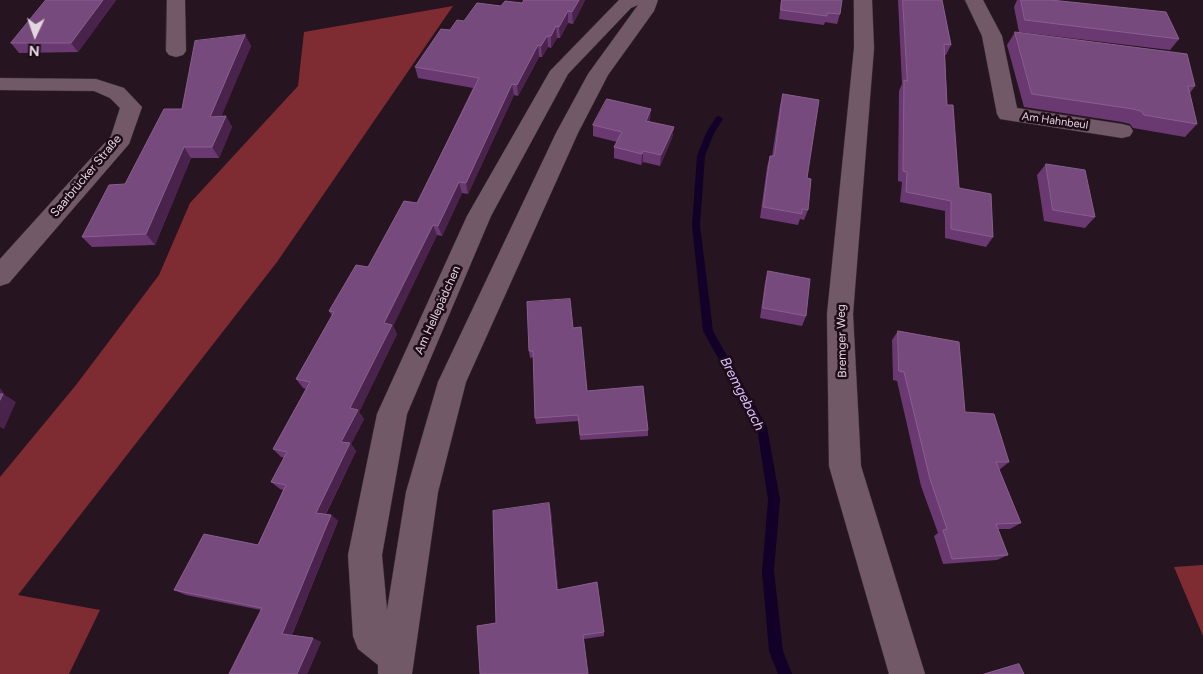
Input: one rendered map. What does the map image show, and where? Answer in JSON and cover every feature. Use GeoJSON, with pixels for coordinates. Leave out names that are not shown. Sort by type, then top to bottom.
{"type":"FeatureCollection","features":[{"type":"Feature","properties":{"kind":"street"},"geometry":{"type":"LineString","coordinates":[[176,0],[176,51]]}},
{"type":"Feature","properties":{"kind":"street","name":"Am Hellepädchen"},"geometry":{"type":"LineString","coordinates":[[396,666],[371,636],[365,555],[392,414],[479,216],[560,71],[626,4],[635,0]]}},
{"type":"Feature","properties":{"kind":"street","name":"Am Hellepädchen"},"geometry":{"type":"LineString","coordinates":[[396,666],[422,492],[452,382],[566,133],[598,74],[645,11],[649,0]]}},
{"type":"Feature","properties":{"kind":"street","name":"Bremger Weg"},"geometry":{"type":"LineString","coordinates":[[863,0],[864,48],[840,314],[844,466],[907,674]]}},
{"type":"Feature","properties":{"kind":"street","name":"Am Hahnbeul"},"geometry":{"type":"LineString","coordinates":[[974,0],[992,36],[1008,114],[1122,131]]}},
{"type":"Feature","properties":{"kind":"street"},"geometry":{"type":"LineString","coordinates":[[992,36],[1011,39]]}},
{"type":"Feature","properties":{"kind":"street","name":"Saarbrücker Straße"},"geometry":{"type":"LineString","coordinates":[[0,84],[96,85],[117,93],[131,107],[121,139],[0,276]]}},
{"type":"Feature","properties":{"kind":"shaded area"},"geometry":{"type":"Polygon","coordinates":[[[453,6],[277,262],[18,595],[100,610],[69,674],[0,674],[0,477],[76,385],[159,275],[190,203],[298,86],[304,32],[453,6]]]}},
{"type":"Feature","properties":{"kind":"shaded area"},"geometry":{"type":"Polygon","coordinates":[[[1203,565],[1203,636],[1174,567],[1203,565]]]}},
{"type":"Feature","properties":{"kind":"building"},"geometry":{"type":"Polygon","coordinates":[[[46,0],[103,0],[71,43],[11,43],[46,0]]]}},
{"type":"Feature","properties":{"kind":"building"},"geometry":{"type":"Polygon","coordinates":[[[524,0],[579,0],[572,12],[568,11],[559,27],[556,26],[551,36],[547,36],[541,46],[538,45],[517,85],[512,84],[466,183],[459,182],[438,226],[433,225],[384,323],[392,325],[350,408],[358,410],[341,442],[350,443],[316,513],[331,515],[282,634],[313,638],[297,674],[229,674],[262,608],[174,590],[204,534],[258,545],[286,485],[271,482],[287,452],[273,449],[310,382],[296,379],[334,312],[329,311],[356,265],[368,267],[404,201],[417,203],[479,78],[415,67],[441,29],[450,30],[457,20],[464,21],[477,3],[501,6],[505,1],[522,3],[524,0]]]}},
{"type":"Feature","properties":{"kind":"building"},"geometry":{"type":"Polygon","coordinates":[[[782,0],[842,0],[840,14],[827,13],[827,16],[781,10],[782,0]]]}},
{"type":"Feature","properties":{"kind":"building"},"geometry":{"type":"Polygon","coordinates":[[[903,0],[942,0],[951,45],[944,44],[947,105],[953,105],[959,188],[991,194],[993,237],[951,229],[951,201],[906,192],[907,172],[903,171],[904,80],[907,81],[903,0]]]}},
{"type":"Feature","properties":{"kind":"building"},"geometry":{"type":"Polygon","coordinates":[[[1021,0],[1051,0],[1166,12],[1179,39],[1025,20],[1021,0]]]}},
{"type":"Feature","properties":{"kind":"building"},"geometry":{"type":"Polygon","coordinates":[[[1015,32],[1187,54],[1195,86],[1188,86],[1197,124],[1144,115],[1141,111],[1133,109],[1032,94],[1015,32]]]}},
{"type":"Feature","properties":{"kind":"building"},"geometry":{"type":"Polygon","coordinates":[[[245,35],[210,117],[226,116],[212,147],[184,147],[146,234],[82,237],[109,185],[125,184],[164,109],[182,109],[195,41],[245,35]]]}},
{"type":"Feature","properties":{"kind":"building"},"geometry":{"type":"Polygon","coordinates":[[[783,94],[819,100],[807,178],[811,179],[808,210],[802,209],[802,214],[763,207],[770,156],[774,156],[783,94]]]}},
{"type":"Feature","properties":{"kind":"building"},"geometry":{"type":"Polygon","coordinates":[[[607,99],[651,109],[646,121],[674,127],[661,155],[643,151],[642,154],[614,147],[622,132],[593,125],[607,99]]]}},
{"type":"Feature","properties":{"kind":"building"},"geometry":{"type":"Polygon","coordinates":[[[1046,164],[1085,170],[1095,217],[1053,210],[1046,164]]]}},
{"type":"Feature","properties":{"kind":"building"},"geometry":{"type":"Polygon","coordinates":[[[768,271],[810,279],[806,316],[763,308],[768,271]]]}},
{"type":"Feature","properties":{"kind":"building"},"geometry":{"type":"Polygon","coordinates":[[[570,299],[573,328],[581,327],[587,391],[643,386],[648,430],[580,435],[578,415],[535,418],[533,351],[529,351],[527,302],[570,299]]]}},
{"type":"Feature","properties":{"kind":"building"},"geometry":{"type":"Polygon","coordinates":[[[898,331],[959,342],[965,412],[994,414],[1009,462],[996,462],[1021,523],[996,524],[1008,555],[952,559],[943,530],[947,529],[930,479],[904,372],[899,371],[898,331]]]}},
{"type":"Feature","properties":{"kind":"building"},"geometry":{"type":"Polygon","coordinates":[[[549,503],[557,590],[597,582],[604,632],[583,635],[588,674],[480,674],[477,626],[496,623],[493,511],[549,503]]]}},
{"type":"Feature","properties":{"kind":"building"},"geometry":{"type":"Polygon","coordinates":[[[1019,664],[1024,674],[985,674],[1019,664]]]}},
{"type":"Feature","properties":{"kind":"waterway","name":"Bremgebach"},"geometry":{"type":"LineString","coordinates":[[719,119],[710,133],[701,156],[696,225],[708,331],[762,427],[774,500],[768,571],[776,651],[785,674]]}}]}
